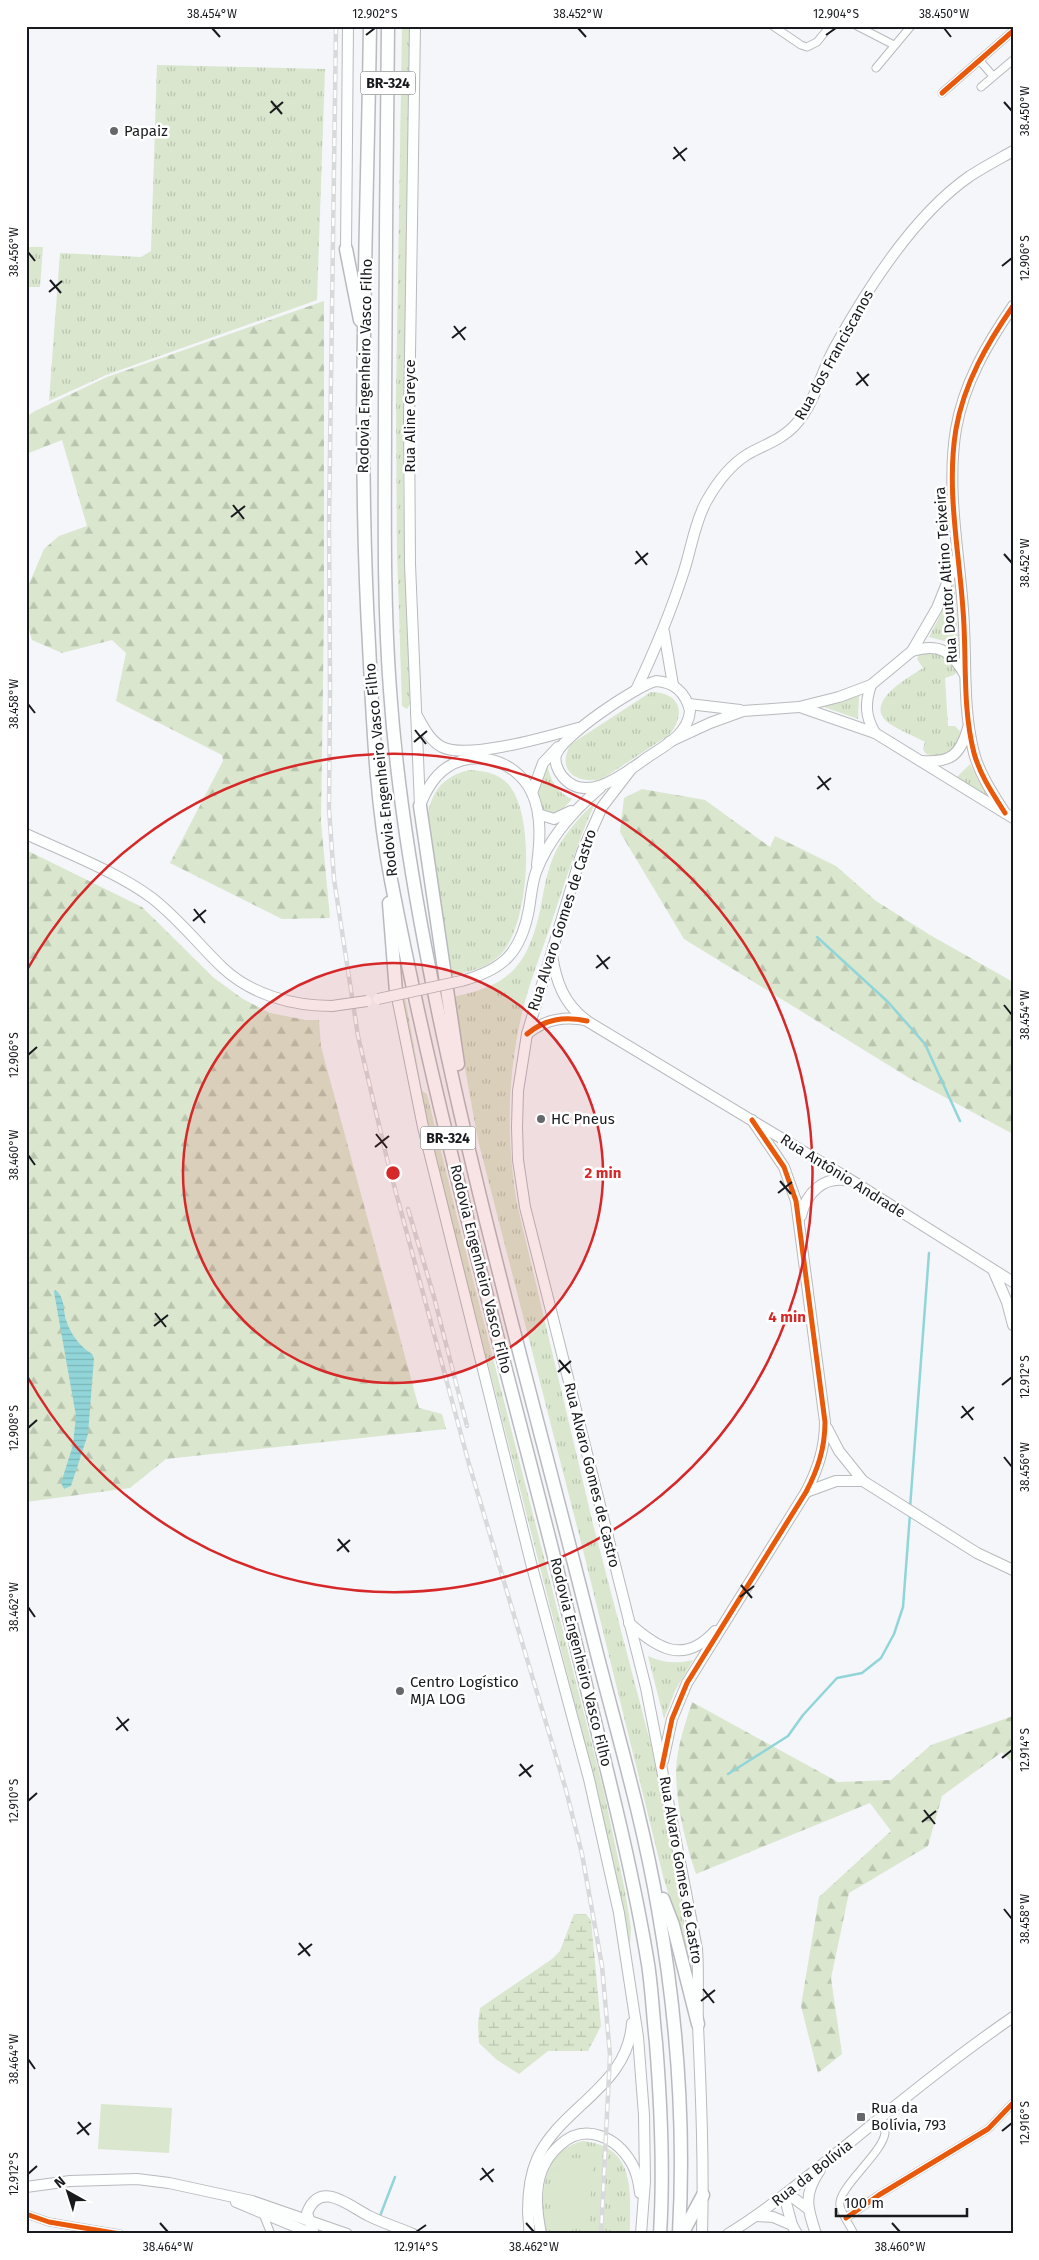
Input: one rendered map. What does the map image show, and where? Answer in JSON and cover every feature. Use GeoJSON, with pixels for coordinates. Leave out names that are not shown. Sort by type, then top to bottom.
{"type":"FeatureCollection","features":[{"type":"Feature","properties":{"kind":"highway","name":"Rodovia Engenheiro Vasco Filho"},"geometry":{"type":"LineString","coordinates":[[370,26],[364,552],[372,700],[384,830],[390,873],[418,1009],[452,1154],[546,1522],[629,1863],[649,1970],[658,2076],[662,2140],[660,2234]]}},
{"type":"Feature","properties":{"kind":"highway","name":"Rodovia Engenheiro Vasco Filho"},"geometry":{"type":"LineString","coordinates":[[388,26],[384,515],[386,616],[390,694],[404,827],[426,948],[470,1153],[647,1852],[659,1912],[676,2046],[681,2138],[681,2234]]}},
{"type":"Feature","properties":{"kind":"highway"},"geometry":{"type":"LineString","coordinates":[[346,249],[365,354]]}},
{"type":"Feature","properties":{"kind":"highway"},"geometry":{"type":"LineString","coordinates":[[420,806],[466,1109],[470,1153]]}},
{"type":"Feature","properties":{"kind":"highway"},"geometry":{"type":"LineString","coordinates":[[390,873],[391,945],[396,992]]}},
{"type":"Feature","properties":{"kind":"highway"},"geometry":{"type":"LineString","coordinates":[[647,1852],[672,1926],[698,2024]]}},
{"type":"Feature","properties":{"kind":"highway"},"geometry":{"type":"LineString","coordinates":[[681,2234],[703,2196]]}},
{"type":"Feature","properties":{"kind":"main road"},"geometry":{"type":"LineString","coordinates":[[346,249],[348,26]]}},
{"type":"Feature","properties":{"kind":"main road","name":"Rua Aline Greyce"},"geometry":{"type":"LineString","coordinates":[[415,26],[410,564],[420,806]]}},
{"type":"Feature","properties":{"kind":"main road","name":"Rua dos Franciscanos"},"geometry":{"type":"LineString","coordinates":[[636,690],[664,632],[700,517],[715,488],[735,463],[784,435],[796,424],[805,411],[833,350],[853,314],[901,245],[923,220],[946,196],[970,176],[1013,151]]}},
{"type":"Feature","properties":{"kind":"main road","name":"Rua Doutor Altino Teixeira"},"geometry":{"type":"LineString","coordinates":[[966,677],[964,610],[957,557],[952,476],[956,428],[976,364],[1013,306]]}},
{"type":"Feature","properties":{"kind":"main road","name":"Rua Doutor Altino Teixeira"},"geometry":{"type":"LineString","coordinates":[[912,651],[937,608],[957,557]]}},
{"type":"Feature","properties":{"kind":"main road","name":"Rua dos Franciscanos"},"geometry":{"type":"LineString","coordinates":[[664,632],[673,685]]}},
{"type":"Feature","properties":{"kind":"main road"},"geometry":{"type":"LineString","coordinates":[[689,704],[744,711],[799,706],[839,697],[871,685],[912,651],[928,647],[938,648],[956,660],[966,677],[968,727],[980,772],[1009,816]]}},
{"type":"Feature","properties":{"kind":"main road"},"geometry":{"type":"LineString","coordinates":[[532,793],[543,763],[548,756],[581,727],[636,690],[647,683],[664,682],[673,685],[683,694],[689,704],[690,719],[685,728],[669,742],[632,768],[605,784],[578,807],[559,830],[536,873]]}},
{"type":"Feature","properties":{"kind":"main road"},"geometry":{"type":"LineString","coordinates":[[871,685],[866,698],[866,715],[875,733]]}},
{"type":"Feature","properties":{"kind":"main road"},"geometry":{"type":"LineString","coordinates":[[799,706],[875,733],[1009,816]]}},
{"type":"Feature","properties":{"kind":"main road"},"geometry":{"type":"LineString","coordinates":[[669,742],[710,723],[744,711]]}},
{"type":"Feature","properties":{"kind":"main road"},"geometry":{"type":"LineString","coordinates":[[415,712],[433,740],[441,746],[453,750],[473,750],[527,742],[581,727]]}},
{"type":"Feature","properties":{"kind":"main road"},"geometry":{"type":"LineString","coordinates":[[920,761],[934,762],[951,757],[959,751],[968,727]]}},
{"type":"Feature","properties":{"kind":"main road"},"geometry":{"type":"LineString","coordinates":[[562,743],[555,756],[556,764],[563,777],[572,786],[588,789],[605,784]]}},
{"type":"Feature","properties":{"kind":"main road"},"geometry":{"type":"LineString","coordinates":[[26,834],[125,881],[146,893],[165,909],[223,968],[249,987],[292,1002],[332,1006],[461,981],[487,973],[497,967],[515,949],[528,915],[539,847],[538,814],[532,793],[522,778],[507,765],[497,760],[478,758],[461,762],[444,770],[430,785],[420,806]]}},
{"type":"Feature","properties":{"kind":"main road","name":"Rua Alvaro Gomes de Castro"},"geometry":{"type":"LineString","coordinates":[[632,768],[610,795],[595,819],[582,852],[527,1034],[518,1092],[518,1160],[525,1207],[646,1688],[697,1949],[699,1972],[698,2024]]}},
{"type":"Feature","properties":{"kind":"main road"},"geometry":{"type":"LineString","coordinates":[[538,814],[554,819],[578,807]]}},
{"type":"Feature","properties":{"kind":"main road","name":"Rua Antônio Andrade"},"geometry":{"type":"LineString","coordinates":[[551,953],[561,992],[587,1021],[854,1182],[994,1272],[1013,1282]]}},
{"type":"Feature","properties":{"kind":"main road"},"geometry":{"type":"LineString","coordinates":[[396,992],[423,1127],[531,1562],[593,1796],[619,1913],[638,2037],[644,2115],[645,2181],[641,2234]]}},
{"type":"Feature","properties":{"kind":"main road","name":"Rua Antônio Andrade"},"geometry":{"type":"LineString","coordinates":[[527,1034],[535,1027],[552,1020],[568,1018],[587,1021]]}},
{"type":"Feature","properties":{"kind":"main road"},"geometry":{"type":"LineString","coordinates":[[662,1767],[667,1737],[677,1703],[687,1683],[806,1492],[821,1459],[825,1440],[825,1422],[800,1220],[791,1183],[784,1167],[752,1120]]}},
{"type":"Feature","properties":{"kind":"main road"},"geometry":{"type":"LineString","coordinates":[[800,1220],[805,1202],[818,1188],[834,1180],[854,1182]]}},
{"type":"Feature","properties":{"kind":"main road"},"geometry":{"type":"LineString","coordinates":[[994,1272],[1007,1302],[1013,1325]]}},
{"type":"Feature","properties":{"kind":"main road"},"geometry":{"type":"LineString","coordinates":[[825,1422],[839,1451],[863,1481],[977,1553],[1013,1570]]}},
{"type":"Feature","properties":{"kind":"main road"},"geometry":{"type":"LineString","coordinates":[[806,1492],[814,1487],[836,1481],[863,1481]]}},
{"type":"Feature","properties":{"kind":"main road"},"geometry":{"type":"LineString","coordinates":[[629,1623],[652,1643],[665,1649],[678,1651],[702,1643],[729,1615]]}},
{"type":"Feature","properties":{"kind":"main road"},"geometry":{"type":"LineString","coordinates":[[529,2234],[528,2193],[537,2158],[546,2142],[593,2096],[622,2057],[630,2040],[632,2026],[630,1985]]}},
{"type":"Feature","properties":{"kind":"main road","name":"Rua da Bolívia"},"geometry":{"type":"LineString","coordinates":[[728,2234],[785,2194],[959,2056],[1013,2017]]}},
{"type":"Feature","properties":{"kind":"main road"},"geometry":{"type":"LineString","coordinates":[[698,2024],[703,2196],[702,2234]]}},
{"type":"Feature","properties":{"kind":"main road"},"geometry":{"type":"LineString","coordinates":[[541,2234],[537,2201],[542,2170],[548,2156],[558,2146],[565,2140],[579,2134],[599,2134],[618,2146],[636,2172],[643,2209]]}},
{"type":"Feature","properties":{"kind":"main road"},"geometry":{"type":"LineString","coordinates":[[816,2234],[807,2198],[813,2180],[828,2160]]}},
{"type":"Feature","properties":{"kind":"main road"},"geometry":{"type":"LineString","coordinates":[[26,2187],[70,2181],[137,2179],[169,2183],[252,2201],[347,2234]]}},
{"type":"Feature","properties":{"kind":"main road"},"geometry":{"type":"LineString","coordinates":[[214,2194],[263,2214],[291,2229],[313,2234]]}},
{"type":"Feature","properties":{"kind":"main road"},"geometry":{"type":"LineString","coordinates":[[785,2194],[808,2208]]}},
{"type":"Feature","properties":{"kind":"main road"},"geometry":{"type":"LineString","coordinates":[[785,2194],[795,2229]]}},
{"type":"Feature","properties":{"kind":"main road"},"geometry":{"type":"LineString","coordinates":[[313,2234],[307,2219],[307,2213],[314,2201],[320,2197],[334,2197],[369,2216],[413,2234]]}},
{"type":"Feature","properties":{"kind":"main road"},"geometry":{"type":"LineString","coordinates":[[286,2213],[291,2229]]}},
{"type":"Feature","properties":{"kind":"main road"},"geometry":{"type":"LineString","coordinates":[[756,2216],[773,2217],[795,2229]]}},
{"type":"Feature","properties":{"kind":"street"},"geometry":{"type":"LineString","coordinates":[[773,26],[801,45],[811,47],[830,26]]}},
{"type":"Feature","properties":{"kind":"street"},"geometry":{"type":"LineString","coordinates":[[857,26],[894,45]]}},
{"type":"Feature","properties":{"kind":"street"},"geometry":{"type":"LineString","coordinates":[[876,68],[911,26]]}},
{"type":"Feature","properties":{"kind":"street"},"geometry":{"type":"LineString","coordinates":[[942,93],[1013,31]]}},
{"type":"Feature","properties":{"kind":"street"},"geometry":{"type":"LineString","coordinates":[[981,87],[1013,60]]}},
{"type":"Feature","properties":{"kind":"street"},"geometry":{"type":"LineString","coordinates":[[980,61],[993,76]]}},
{"type":"Feature","properties":{"kind":"street"},"geometry":{"type":"LineString","coordinates":[[846,2218],[879,2195],[980,2134],[1013,2103]]}},
{"type":"Feature","properties":{"kind":"street"},"geometry":{"type":"LineString","coordinates":[[854,2234],[840,2206],[840,2201],[851,2182],[883,2141],[885,2129],[880,2118]]}},
{"type":"Feature","properties":{"kind":"street"},"geometry":{"type":"LineString","coordinates":[[26,2214],[48,2222],[120,2234]]}},
{"type":"Feature","properties":{"kind":"street"},"geometry":{"type":"LineString","coordinates":[[263,2214],[271,2234]]}},
{"type":"Feature","properties":{"kind":"green space"},"geometry":{"type":"Polygon","coordinates":[[[402,26],[410,26],[403,486],[410,704],[407,709],[402,706],[397,551],[396,399],[402,26]]]}},
{"type":"Feature","properties":{"kind":"green space"},"geometry":{"type":"Polygon","coordinates":[[[157,65],[325,69],[317,300],[106,375],[49,401],[60,253],[141,257],[151,251],[157,65]]]}},
{"type":"Feature","properties":{"kind":"green space"},"geometry":{"type":"Polygon","coordinates":[[[26,247],[43,247],[40,287],[26,287],[26,247]]]}},
{"type":"Feature","properties":{"kind":"green space"},"geometry":{"type":"Polygon","coordinates":[[[324,301],[324,612],[321,822],[330,918],[282,919],[170,863],[223,761],[222,755],[116,701],[126,653],[112,640],[62,653],[32,640],[26,619],[26,591],[44,549],[59,536],[87,526],[62,440],[26,454],[26,417],[107,377],[324,301]]]}},
{"type":"Feature","properties":{"kind":"green space"},"geometry":{"type":"Polygon","coordinates":[[[954,582],[959,649],[948,642],[929,637],[944,608],[954,582]]]}},
{"type":"Feature","properties":{"kind":"green space"},"geometry":{"type":"Polygon","coordinates":[[[930,652],[946,658],[953,664],[957,672],[945,678],[948,726],[955,726],[960,731],[959,737],[953,748],[944,754],[938,755],[926,754],[923,749],[925,742],[890,724],[882,716],[881,708],[890,692],[923,668],[917,659],[919,655],[930,652]]]}},
{"type":"Feature","properties":{"kind":"green space"},"geometry":{"type":"Polygon","coordinates":[[[651,692],[669,696],[678,706],[678,719],[669,735],[602,779],[584,780],[571,774],[567,768],[566,761],[571,744],[651,692]]]}},
{"type":"Feature","properties":{"kind":"green space"},"geometry":{"type":"Polygon","coordinates":[[[859,696],[858,719],[821,706],[859,696]]]}},
{"type":"Feature","properties":{"kind":"green space"},"geometry":{"type":"Polygon","coordinates":[[[547,763],[555,785],[562,793],[572,799],[559,813],[552,817],[541,811],[539,799],[540,781],[547,763]]]}},
{"type":"Feature","properties":{"kind":"green space"},"geometry":{"type":"Polygon","coordinates":[[[970,764],[987,796],[957,777],[970,764]]]}},
{"type":"Feature","properties":{"kind":"green space"},"geometry":{"type":"Polygon","coordinates":[[[471,770],[498,776],[506,782],[516,797],[522,817],[526,842],[526,868],[518,920],[510,940],[500,955],[482,967],[449,976],[427,825],[428,815],[433,796],[438,788],[452,777],[471,770]]]}},
{"type":"Feature","properties":{"kind":"green space"},"geometry":{"type":"Polygon","coordinates":[[[642,789],[705,800],[770,847],[775,836],[836,866],[876,901],[930,935],[1013,982],[1013,1134],[911,1079],[684,939],[620,832],[624,798],[642,789]]]}},
{"type":"Feature","properties":{"kind":"green space"},"geometry":{"type":"Polygon","coordinates":[[[596,801],[574,857],[523,1009],[511,1082],[511,1155],[517,1204],[593,1524],[651,1745],[663,1801],[693,1971],[664,1880],[585,1558],[478,1140],[452,997],[488,987],[512,971],[521,960],[529,947],[535,930],[553,857],[569,831],[596,801]]]}},
{"type":"Feature","properties":{"kind":"green space"},"geometry":{"type":"Polygon","coordinates":[[[26,850],[142,907],[214,978],[243,999],[270,1013],[306,1020],[319,1020],[321,1047],[419,1408],[442,1414],[446,1429],[166,1459],[130,1488],[26,1502],[26,850]]]}},
{"type":"Feature","properties":{"kind":"green space"},"geometry":{"type":"Polygon","coordinates":[[[400,970],[422,1091],[427,1094],[603,1788],[625,1891],[631,1928],[630,1946],[597,1790],[430,1137],[399,986],[400,970]]]}},
{"type":"Feature","properties":{"kind":"green space"},"geometry":{"type":"Polygon","coordinates":[[[648,1656],[670,1662],[693,1660],[675,1691],[664,1719],[648,1656]]]}},
{"type":"Feature","properties":{"kind":"green space"},"geometry":{"type":"Polygon","coordinates":[[[692,1702],[838,1782],[891,1780],[931,1745],[1013,1716],[1013,1764],[1002,1752],[942,1796],[928,1846],[849,1893],[831,1978],[842,2054],[818,2073],[801,2006],[819,1897],[891,1831],[870,1803],[696,1874],[682,1823],[676,1783],[680,1744],[692,1702]]]}},
{"type":"Feature","properties":{"kind":"green space"},"geometry":{"type":"Polygon","coordinates":[[[574,1914],[586,1914],[591,1920],[601,2026],[588,2051],[548,2051],[519,2074],[497,2060],[479,2043],[478,2024],[480,2008],[552,1959],[560,1951],[574,1914]]]}},
{"type":"Feature","properties":{"kind":"green space"},"geometry":{"type":"Polygon","coordinates":[[[101,2104],[172,2108],[169,2153],[98,2149],[101,2104]]]}},
{"type":"Feature","properties":{"kind":"green space"},"geometry":{"type":"Polygon","coordinates":[[[583,2141],[601,2145],[613,2152],[622,2162],[627,2174],[629,2188],[630,2234],[546,2234],[543,2206],[544,2191],[551,2165],[558,2155],[569,2146],[583,2141]]]}},
{"type":"Feature","properties":{"kind":"green space"},"geometry":{"type":"Polygon","coordinates":[[[558,2157],[593,2159],[589,2225],[554,2223],[558,2157]]]}},
{"type":"Feature","properties":{"kind":"water"},"geometry":{"type":"Polygon","coordinates":[[[55,1290],[61,1296],[66,1320],[73,1335],[94,1358],[88,1434],[71,1486],[64,1489],[61,1483],[73,1445],[76,1416],[55,1290]]]}},
{"type":"Feature","properties":{"kind":"waterway"},"geometry":{"type":"LineString","coordinates":[[817,937],[888,1002],[925,1044],[960,1121]]}},
{"type":"Feature","properties":{"kind":"waterway"},"geometry":{"type":"LineString","coordinates":[[910,1508],[929,1253]]}},
{"type":"Feature","properties":{"kind":"waterway"},"geometry":{"type":"LineString","coordinates":[[728,1774],[788,1736],[803,1715],[837,1678],[862,1673],[881,1658],[894,1634],[903,1607],[910,1514]]}},
{"type":"Feature","properties":{"kind":"waterway"},"geometry":{"type":"LineString","coordinates":[[380,2216],[395,2177]]}},
{"type":"Feature","properties":{"kind":"railway"},"geometry":{"type":"LineString","coordinates":[[336,26],[329,524],[329,809],[334,879],[358,1036],[388,1163],[469,1464],[566,1790],[582,1854],[602,1966],[610,2055],[601,2234]]}},
{"type":"Feature","properties":{"kind":"railway"},"geometry":{"type":"LineString","coordinates":[[408,1209],[434,1297],[467,1426]]}},
{"type":"Feature","properties":{"kind":"cycle path"},"geometry":{"type":"LineString","coordinates":[[942,93],[1013,31]]}},
{"type":"Feature","properties":{"kind":"cycle path"},"geometry":{"type":"LineString","coordinates":[[1005,813],[980,769],[970,735],[966,700],[964,628],[954,520],[952,474],[956,429],[965,396],[978,364],[1013,306]]}},
{"type":"Feature","properties":{"kind":"cycle path"},"geometry":{"type":"LineString","coordinates":[[527,1034],[541,1025],[555,1020],[587,1021]]}},
{"type":"Feature","properties":{"kind":"cycle path"},"geometry":{"type":"LineString","coordinates":[[662,1767],[672,1719],[687,1683],[806,1492],[817,1467],[824,1441],[825,1422],[796,1201],[784,1167],[752,1120]]}},
{"type":"Feature","properties":{"kind":"cycle path"},"geometry":{"type":"LineString","coordinates":[[846,2218],[879,2195],[988,2129],[1013,2103]]}},
{"type":"Feature","properties":{"kind":"cycle path"},"geometry":{"type":"LineString","coordinates":[[26,2214],[49,2222],[120,2234]]}},
{"type":"Feature","properties":{"kind":"place","name":"Papaiz"},"geometry":{"type":"Point","coordinates":[114,131]}},
{"type":"Feature","properties":{"kind":"place","name":"HC Pneus"},"geometry":{"type":"Point","coordinates":[541,1119]}},
{"type":"Feature","properties":{"kind":"place","name":"Centro Logístico MJA LOG"},"geometry":{"type":"Point","coordinates":[400,1691]}},
{"type":"Feature","properties":{"kind":"place","name":"Rua da Bolívia, 793"},"geometry":{"type":"Point","coordinates":[861,2117]}}]}
